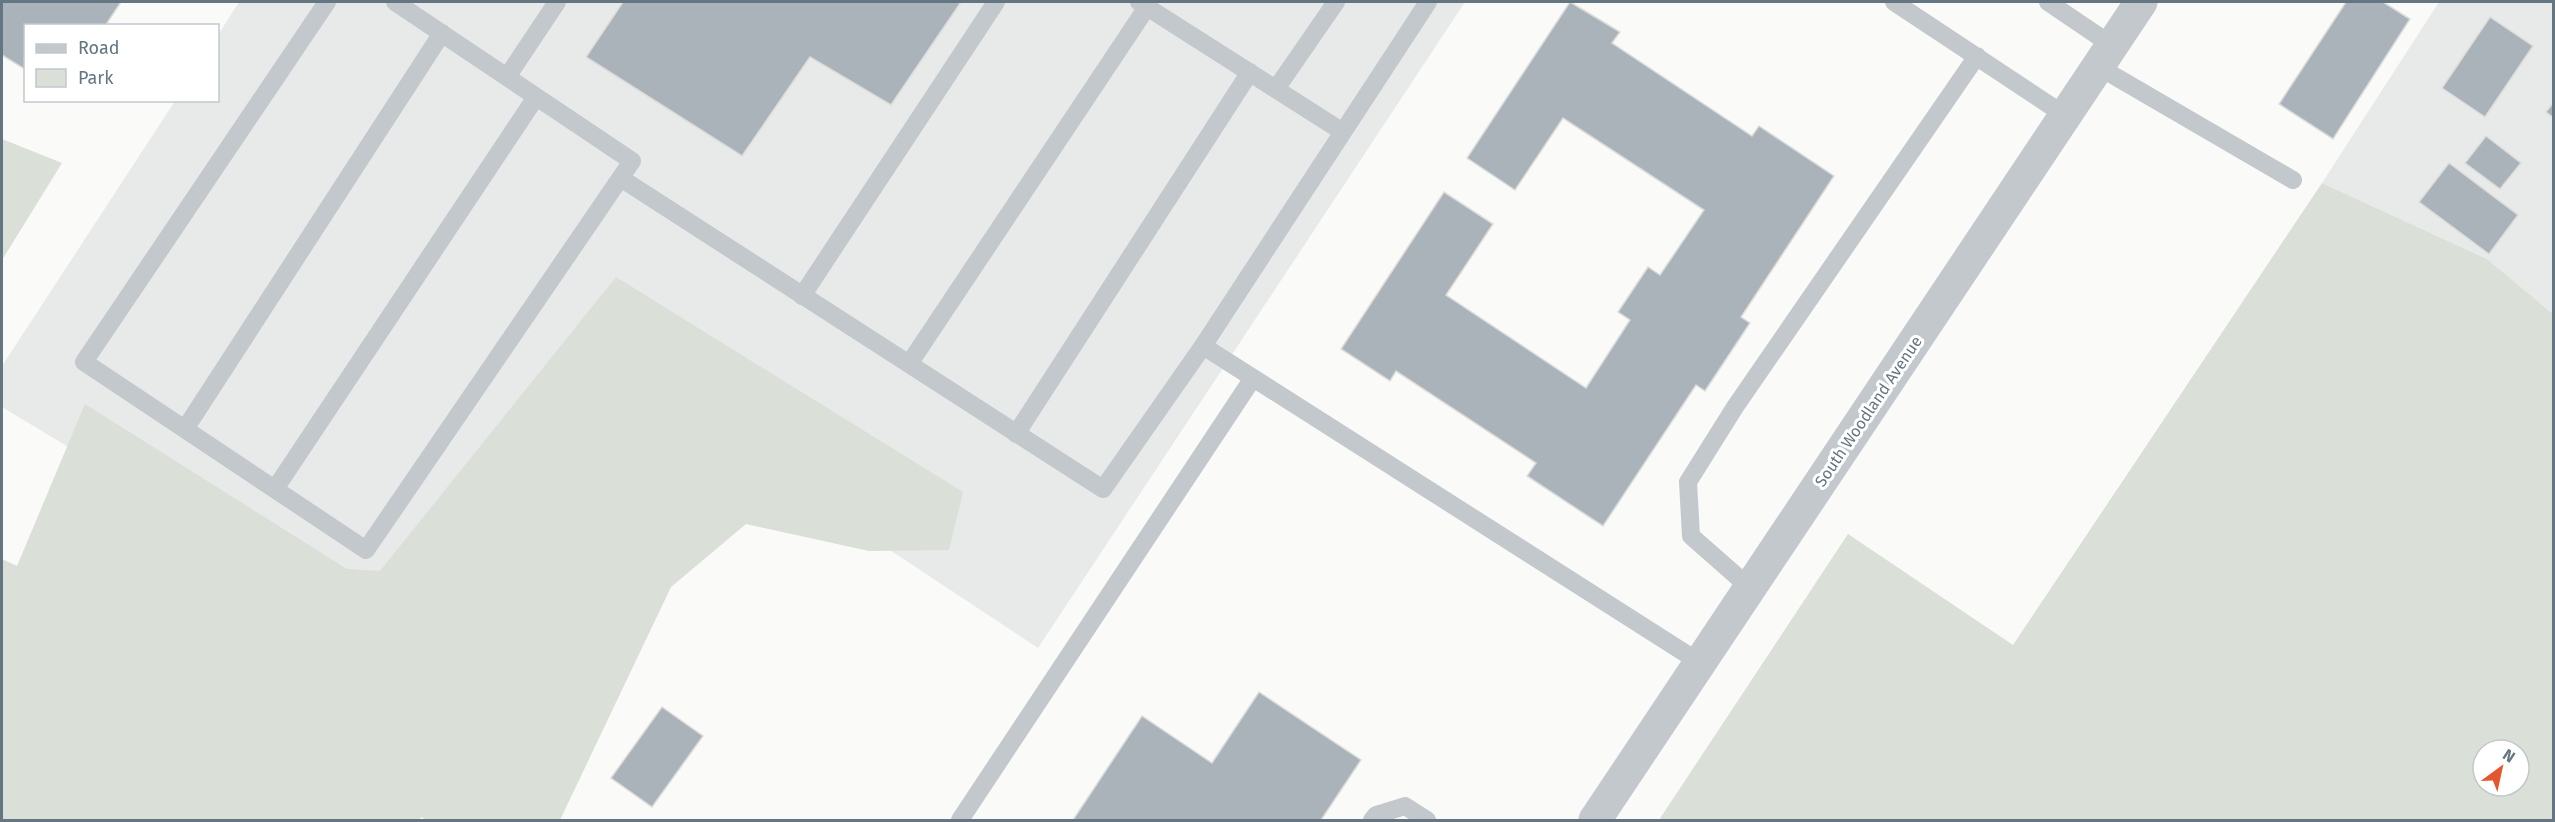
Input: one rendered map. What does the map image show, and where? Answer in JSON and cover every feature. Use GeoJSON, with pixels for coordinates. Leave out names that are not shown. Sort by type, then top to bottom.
{"type":"FeatureCollection","features":[{"type":"Feature","properties":{"kind":"street","name":"South Woodland Avenue"},"geometry":{"type":"LineString","coordinates":[[1595,820],[2141,2]]}},
{"type":"Feature","properties":{"kind":"lane"},"geometry":{"type":"LineString","coordinates":[[327,2],[84,362],[366,550],[622,179],[632,161],[395,2]]}},
{"type":"Feature","properties":{"kind":"lane"},"geometry":{"type":"LineString","coordinates":[[507,77],[557,2]]}},
{"type":"Feature","properties":{"kind":"lane"},"geometry":{"type":"LineString","coordinates":[[802,296],[996,2]]}},
{"type":"Feature","properties":{"kind":"lane"},"geometry":{"type":"LineString","coordinates":[[1276,89],[1336,2]]}},
{"type":"Feature","properties":{"kind":"lane"},"geometry":{"type":"LineString","coordinates":[[622,179],[1103,489],[1203,346],[1428,2]]}},
{"type":"Feature","properties":{"kind":"lane"},"geometry":{"type":"LineString","coordinates":[[1894,2],[2066,116]]}},
{"type":"Feature","properties":{"kind":"lane"},"geometry":{"type":"LineString","coordinates":[[2048,2],[2106,56],[2292,180]]}},
{"type":"Feature","properties":{"kind":"lane"},"geometry":{"type":"LineString","coordinates":[[909,364],[1143,4],[1343,132]]}},
{"type":"Feature","properties":{"kind":"lane"},"geometry":{"type":"LineString","coordinates":[[185,429],[442,33]]}},
{"type":"Feature","properties":{"kind":"lane"},"geometry":{"type":"LineString","coordinates":[[1749,587],[1691,536],[1688,482],[1735,407],[1977,56]]}},
{"type":"Feature","properties":{"kind":"lane"},"geometry":{"type":"LineString","coordinates":[[1016,434],[1250,72]]}},
{"type":"Feature","properties":{"kind":"lane"},"geometry":{"type":"LineString","coordinates":[[275,489],[536,97]]}},
{"type":"Feature","properties":{"kind":"lane"},"geometry":{"type":"LineString","coordinates":[[1203,346],[1699,662]]}},
{"type":"Feature","properties":{"kind":"lane"},"geometry":{"type":"LineString","coordinates":[[960,820],[1253,378]]}},
{"type":"Feature","properties":{"kind":"lane"},"geometry":{"type":"LineString","coordinates":[[1372,820],[1376,815],[1405,806],[1427,820]]}},
{"type":"Feature","properties":{"kind":"shaded area"},"geometry":{"type":"Polygon","coordinates":[[[239,2],[1465,2],[1038,648],[568,337],[365,626],[2,407],[2,366],[174,102],[219,102],[219,33],[239,2]]]}},
{"type":"Feature","properties":{"kind":"shaded area"},"geometry":{"type":"Polygon","coordinates":[[[2439,2],[2553,2],[2553,314],[2487,259],[2322,183],[2439,2]]]}},
{"type":"Feature","properties":{"kind":"green space"},"geometry":{"type":"Polygon","coordinates":[[[2,139],[62,163],[2,260],[2,139]]]}},
{"type":"Feature","properties":{"kind":"green space"},"geometry":{"type":"Polygon","coordinates":[[[2322,183],[2487,259],[2553,314],[2553,820],[1659,820],[1848,534],[2013,645],[2322,183]]]}},
{"type":"Feature","properties":{"kind":"green space"},"geometry":{"type":"Polygon","coordinates":[[[616,277],[963,492],[949,550],[869,551],[746,524],[671,587],[560,820],[425,820],[422,817],[418,820],[2,820],[2,559],[17,566],[85,404],[347,569],[380,571],[616,277]]]}},
{"type":"Feature","properties":{"kind":"building"},"geometry":{"type":"Polygon","coordinates":[[[2,2],[121,2],[106,24],[24,24],[24,69],[2,55],[2,2]]]}},
{"type":"Feature","properties":{"kind":"building"},"geometry":{"type":"Polygon","coordinates":[[[623,2],[961,2],[891,105],[810,57],[742,156],[586,57],[623,2]]]}},
{"type":"Feature","properties":{"kind":"building"},"geometry":{"type":"Polygon","coordinates":[[[1570,2],[1620,32],[1612,43],[1752,136],[1759,126],[1834,176],[1741,317],[1750,323],[1705,391],[1696,385],[1603,526],[1527,476],[1536,463],[1396,371],[1390,381],[1341,349],[1444,192],[1493,224],[1446,295],[1586,388],[1630,320],[1618,312],[1648,267],[1660,275],[1704,210],[1563,118],[1515,190],[1467,158],[1570,2]]]}},
{"type":"Feature","properties":{"kind":"building"},"geometry":{"type":"Polygon","coordinates":[[[2346,2],[2383,2],[2410,19],[2333,139],[2279,104],[2346,2]]]}},
{"type":"Feature","properties":{"kind":"building"},"geometry":{"type":"Polygon","coordinates":[[[2490,17],[2533,46],[2485,117],[2442,88],[2490,17]]]}},
{"type":"Feature","properties":{"kind":"building"},"geometry":{"type":"Polygon","coordinates":[[[2554,102],[2554,118],[2546,112],[2554,102]]]}},
{"type":"Feature","properties":{"kind":"building"},"geometry":{"type":"Polygon","coordinates":[[[2486,136],[2521,163],[2500,189],[2465,163],[2486,136]]]}},
{"type":"Feature","properties":{"kind":"building"},"geometry":{"type":"Polygon","coordinates":[[[2449,163],[2518,215],[2489,254],[2419,202],[2449,163]]]}},
{"type":"Feature","properties":{"kind":"building"},"geometry":{"type":"Polygon","coordinates":[[[1259,692],[1361,760],[1321,820],[1073,820],[1142,716],[1212,763],[1259,692]]]}},
{"type":"Feature","properties":{"kind":"building"},"geometry":{"type":"Polygon","coordinates":[[[662,707],[703,736],[652,807],[611,778],[662,707]]]}}]}
